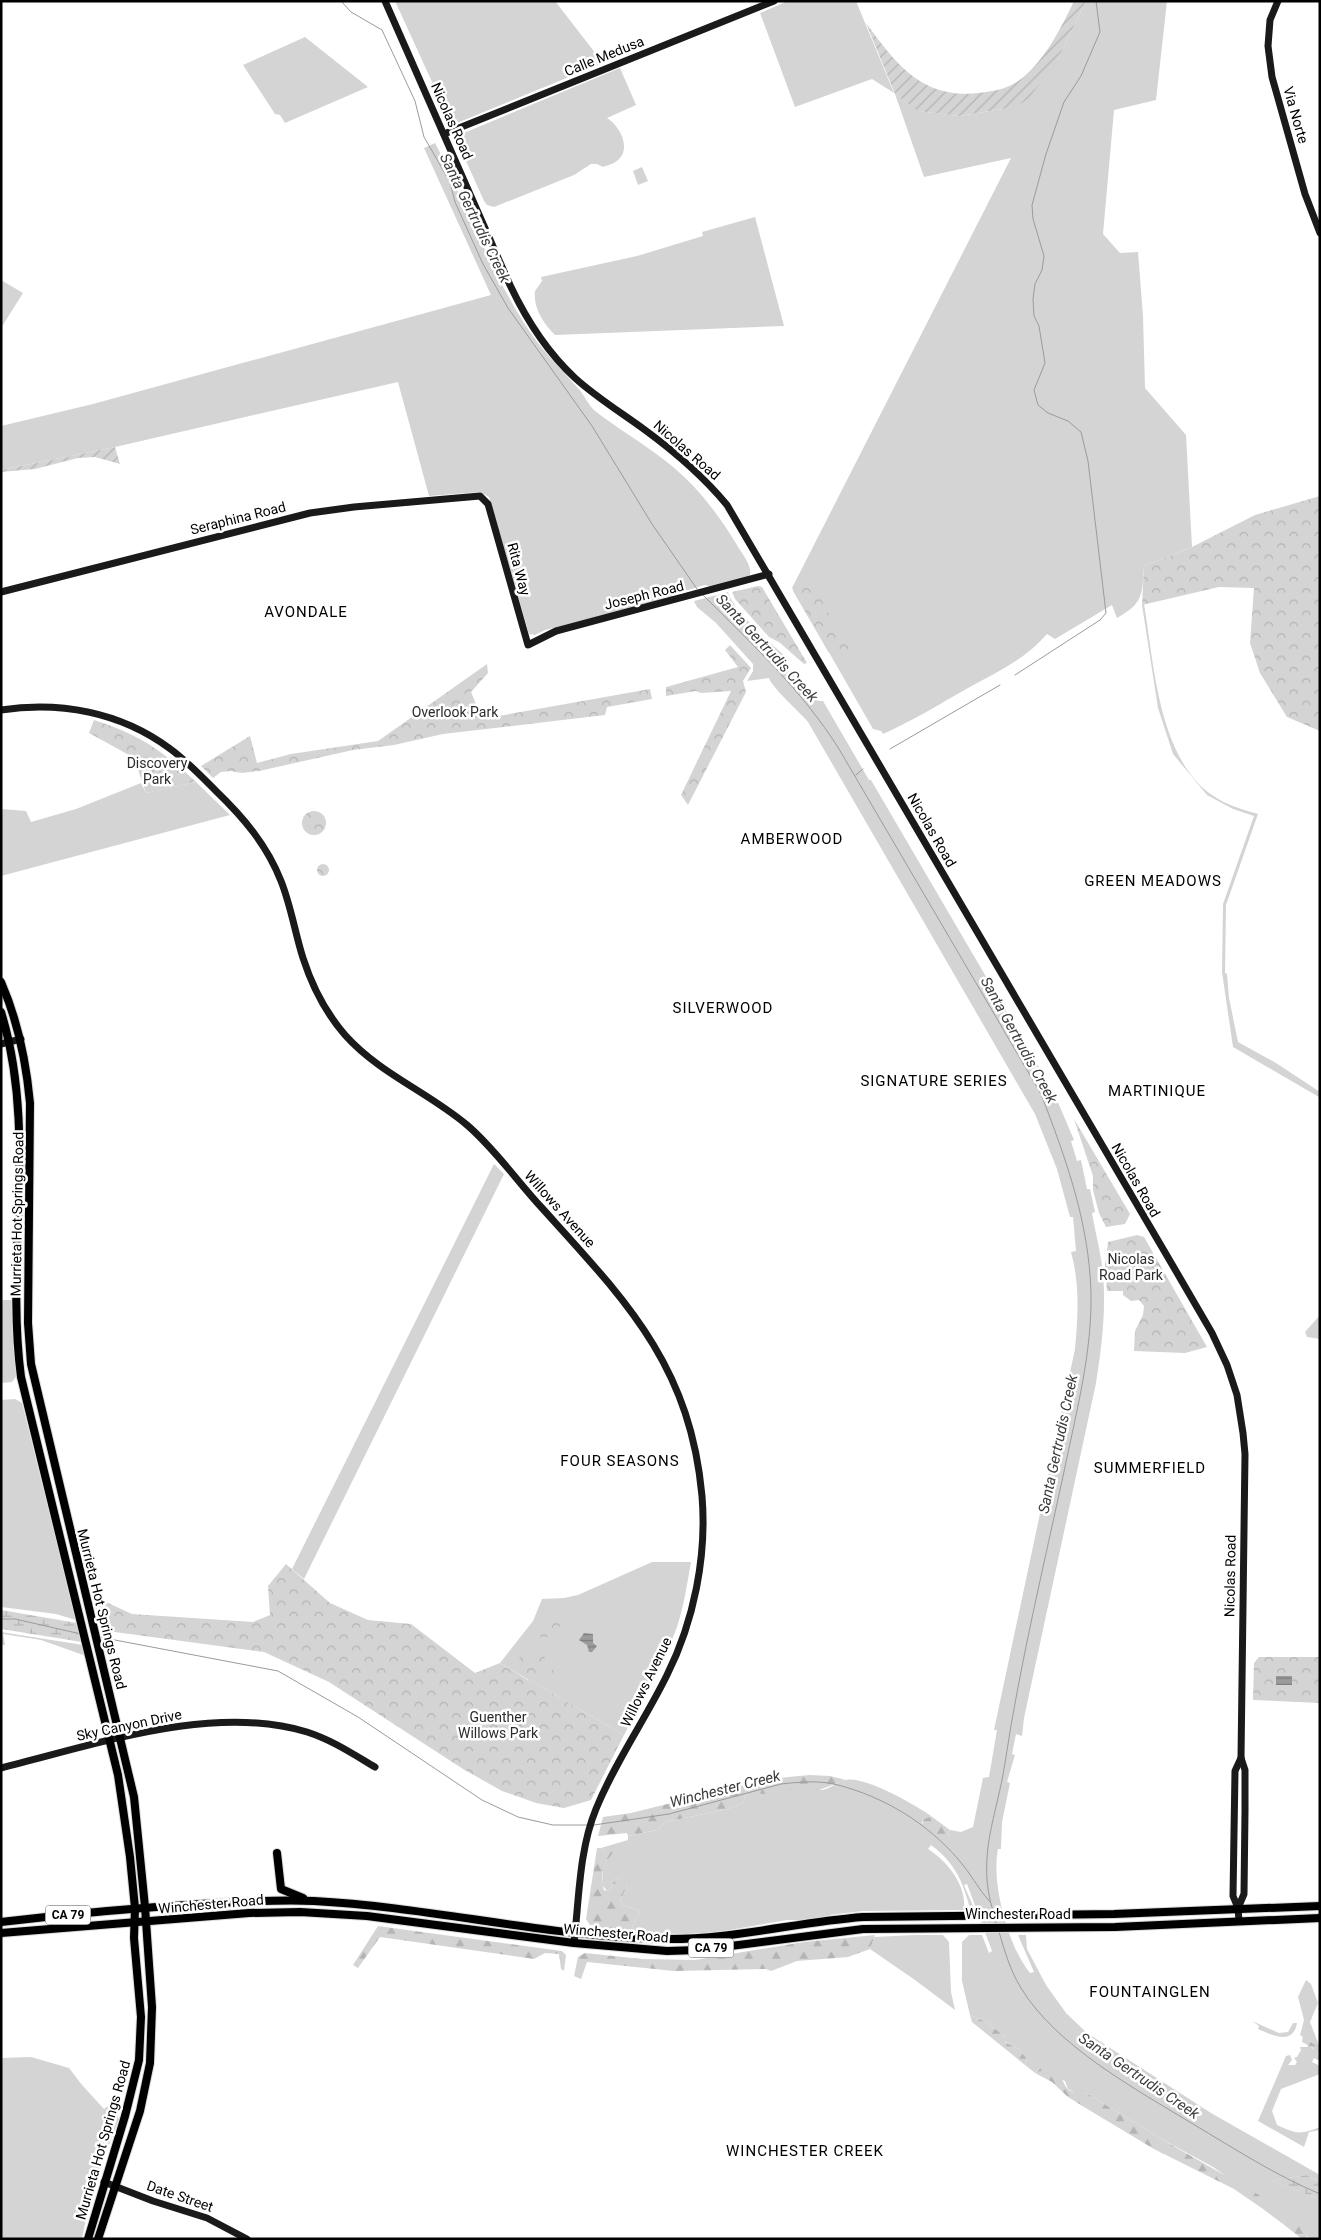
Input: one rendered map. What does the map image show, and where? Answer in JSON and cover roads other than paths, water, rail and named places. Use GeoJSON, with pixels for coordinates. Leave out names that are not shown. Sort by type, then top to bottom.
{"type":"FeatureCollection","features":[{"type":"Feature","properties":{"kind":"main road","name":"Murrieta Hot Springs Road"},"geometry":{"type":"LineString","coordinates":[[1,982],[21,1039],[30,1103],[28,1323],[31,1364],[136,1807],[145,1908],[152,2007],[150,2063],[140,2111],[114,2185],[98,2239]]}},
{"type":"Feature","properties":{"kind":"main road","name":"Murrieta Hot Springs Road"},"geometry":{"type":"LineString","coordinates":[[1,1012],[10,1042],[16,1078],[19,1118],[17,1328],[19,1356],[26,1398],[111,1740],[122,1799],[135,1908],[134,1923],[141,2017],[139,2060],[125,2116],[88,2239]]}},
{"type":"Feature","properties":{"kind":"main road"},"geometry":{"type":"LineString","coordinates":[[277,1853],[280,1889],[312,1900]]}},
{"type":"Feature","properties":{"kind":"main road","name":"Winchester Road"},"geometry":{"type":"LineString","coordinates":[[1,1922],[135,1908],[248,1901],[312,1900],[635,1938],[700,1938],[830,1920],[969,1915],[1114,1914],[1320,1906]]}},
{"type":"Feature","properties":{"kind":"main road","name":"Winchester Road"},"geometry":{"type":"LineString","coordinates":[[1,1933],[249,1913],[316,1913],[367,1916],[574,1943],[654,1951],[699,1950],[847,1930],[973,1927],[1115,1927],[1320,1918]]}},
{"type":"Feature","properties":{"kind":"street","name":"Nicolas Road"},"geometry":{"type":"LineString","coordinates":[[385,1],[514,294],[537,333],[574,377],[678,456],[712,486],[726,504],[769,574],[1212,1333],[1227,1365],[1238,1395],[1245,1454],[1241,1758],[1246,1770],[1244,1894],[1238,1908]]}},
{"type":"Feature","properties":{"kind":"street","name":"Calle Medusa"},"geometry":{"type":"LineString","coordinates":[[444,134],[774,1]]}},
{"type":"Feature","properties":{"kind":"street","name":"Via Norte"},"geometry":{"type":"LineString","coordinates":[[1278,1],[1270,20],[1268,46],[1272,77],[1305,194],[1320,234]]}},
{"type":"Feature","properties":{"kind":"street","name":"Seraphina Road"},"geometry":{"type":"LineString","coordinates":[[1,592],[310,513],[480,496],[485,500]]}},
{"type":"Feature","properties":{"kind":"street","name":"Rita Way"},"geometry":{"type":"LineString","coordinates":[[485,500],[488,504],[528,645]]}},
{"type":"Feature","properties":{"kind":"street","name":"Joseph Road"},"geometry":{"type":"LineString","coordinates":[[528,645],[556,631],[709,592],[769,574]]}},
{"type":"Feature","properties":{"kind":"street","name":"Willows Avenue"},"geometry":{"type":"LineString","coordinates":[[1,710],[58,707],[91,712],[119,721],[170,748],[233,807],[252,829],[274,865],[284,888],[309,974],[324,1005],[339,1027],[357,1047],[384,1071],[440,1104],[472,1129],[620,1295],[646,1331],[672,1376],[685,1412],[698,1466],[703,1532],[697,1586],[683,1636],[668,1673],[614,1772],[594,1814],[587,1838],[574,1943]]}},
{"type":"Feature","properties":{"kind":"street"},"geometry":{"type":"LineString","coordinates":[[1,1044],[21,1039]]}},
{"type":"Feature","properties":{"kind":"street","name":"Sky Canyon Drive"},"geometry":{"type":"LineString","coordinates":[[1,1768],[111,1740],[190,1724],[235,1722],[277,1725],[309,1733],[327,1740],[375,1767]]}},
{"type":"Feature","properties":{"kind":"street","name":"Nicolas Road"},"geometry":{"type":"LineString","coordinates":[[1239,1921],[1238,1908],[1233,1897],[1233,1887],[1235,1771],[1241,1758]]}},
{"type":"Feature","properties":{"kind":"street","name":"Date Street"},"geometry":{"type":"LineString","coordinates":[[104,2182],[153,2201],[207,2218],[246,2239]]}},
{"type":"Feature","properties":{"kind":"waterway","name":"Santa Gertrudis Creek"},"geometry":{"type":"LineString","coordinates":[[341,1],[351,12],[382,30],[415,101],[424,137],[450,182],[455,202],[483,264],[508,308],[592,426],[652,524],[697,589]]}},
{"type":"Feature","properties":{"kind":"waterway"},"geometry":{"type":"LineString","coordinates":[[1015,675],[1100,620],[1106,613],[1088,461],[1081,432],[1068,421],[1048,413],[1038,405],[1034,390],[1045,363],[1039,326],[1034,316],[1033,299],[1035,284],[1042,270],[1044,256],[1033,219],[1032,205],[1046,154],[1064,102],[1081,76],[1100,32],[1096,1]]}},
{"type":"Feature","properties":{"kind":"waterway","name":"Santa Gertrudis Creek"},"geometry":{"type":"LineString","coordinates":[[702,594],[792,687],[839,749],[1041,1094],[1075,1191],[1081,1216],[1086,1241],[1091,1293],[1089,1337],[1083,1380],[1025,1651],[990,1836],[987,1872],[988,1891],[993,1911]]}},
{"type":"Feature","properties":{"kind":"waterway"},"geometry":{"type":"LineString","coordinates":[[890,749],[1000,685]]}},
{"type":"Feature","properties":{"kind":"waterway"},"geometry":{"type":"LineString","coordinates":[[856,775],[863,769]]}},
{"type":"Feature","properties":{"kind":"waterway"},"geometry":{"type":"LineString","coordinates":[[1,1619],[15,1619],[81,1634]]}},
{"type":"Feature","properties":{"kind":"waterway"},"geometry":{"type":"LineString","coordinates":[[99,1637],[278,1671],[358,1717],[482,1800],[518,1817],[553,1825],[588,1825]]}},
{"type":"Feature","properties":{"kind":"waterway","name":"Winchester Creek"},"geometry":{"type":"LineString","coordinates":[[594,1825],[669,1814],[781,1784],[831,1783],[855,1790],[888,1804],[919,1823],[958,1859],[990,1902]]}},
{"type":"Feature","properties":{"kind":"waterway","name":"Santa Gertrudis Creek"},"geometry":{"type":"LineString","coordinates":[[995,1918],[997,1926]]}},
{"type":"Feature","properties":{"kind":"waterway","name":"Santa Gertrudis Creek"},"geometry":{"type":"LineString","coordinates":[[999,1932],[1011,1968],[1021,1988],[1036,2009],[1076,2048],[1147,2097],[1271,2170],[1320,2194]]}},
{"type":"Feature","properties":{"kind":"district","name":"AVONDALE"},"geometry":{"type":"Point","coordinates":[306,612]}},
{"type":"Feature","properties":{"kind":"district","name":"AMBERWOOD"},"geometry":{"type":"Point","coordinates":[792,839]}},
{"type":"Feature","properties":{"kind":"district","name":"GREEN MEADOWS"},"geometry":{"type":"Point","coordinates":[1153,881]}},
{"type":"Feature","properties":{"kind":"district","name":"SILVERWOOD"},"geometry":{"type":"Point","coordinates":[723,1008]}},
{"type":"Feature","properties":{"kind":"district","name":"SIGNATURE SERIES"},"geometry":{"type":"Point","coordinates":[934,1081]}},
{"type":"Feature","properties":{"kind":"district","name":"MARTINIQUE"},"geometry":{"type":"Point","coordinates":[1157,1091]}},
{"type":"Feature","properties":{"kind":"district","name":"FOUR SEASONS"},"geometry":{"type":"Point","coordinates":[620,1461]}},
{"type":"Feature","properties":{"kind":"district","name":"SUMMERFIELD"},"geometry":{"type":"Point","coordinates":[1150,1468]}},
{"type":"Feature","properties":{"kind":"district","name":"FOUNTAINGLEN"},"geometry":{"type":"Point","coordinates":[1150,1992]}},
{"type":"Feature","properties":{"kind":"district","name":"WINCHESTER CREEK"},"geometry":{"type":"Point","coordinates":[805,2151]}},
{"type":"Feature","properties":{"kind":"park label","name":"Overlook Park"},"geometry":{"type":"Point","coordinates":[455,712]}},
{"type":"Feature","properties":{"kind":"park label","name":"Discovery Park"},"geometry":{"type":"Point","coordinates":[157,772]}},
{"type":"Feature","properties":{"kind":"park label","name":"Nicolas Road Park"},"geometry":{"type":"Point","coordinates":[1131,1268]}},
{"type":"Feature","properties":{"kind":"park label","name":"Guenther Willows Park"},"geometry":{"type":"Point","coordinates":[498,1725]}}]}
